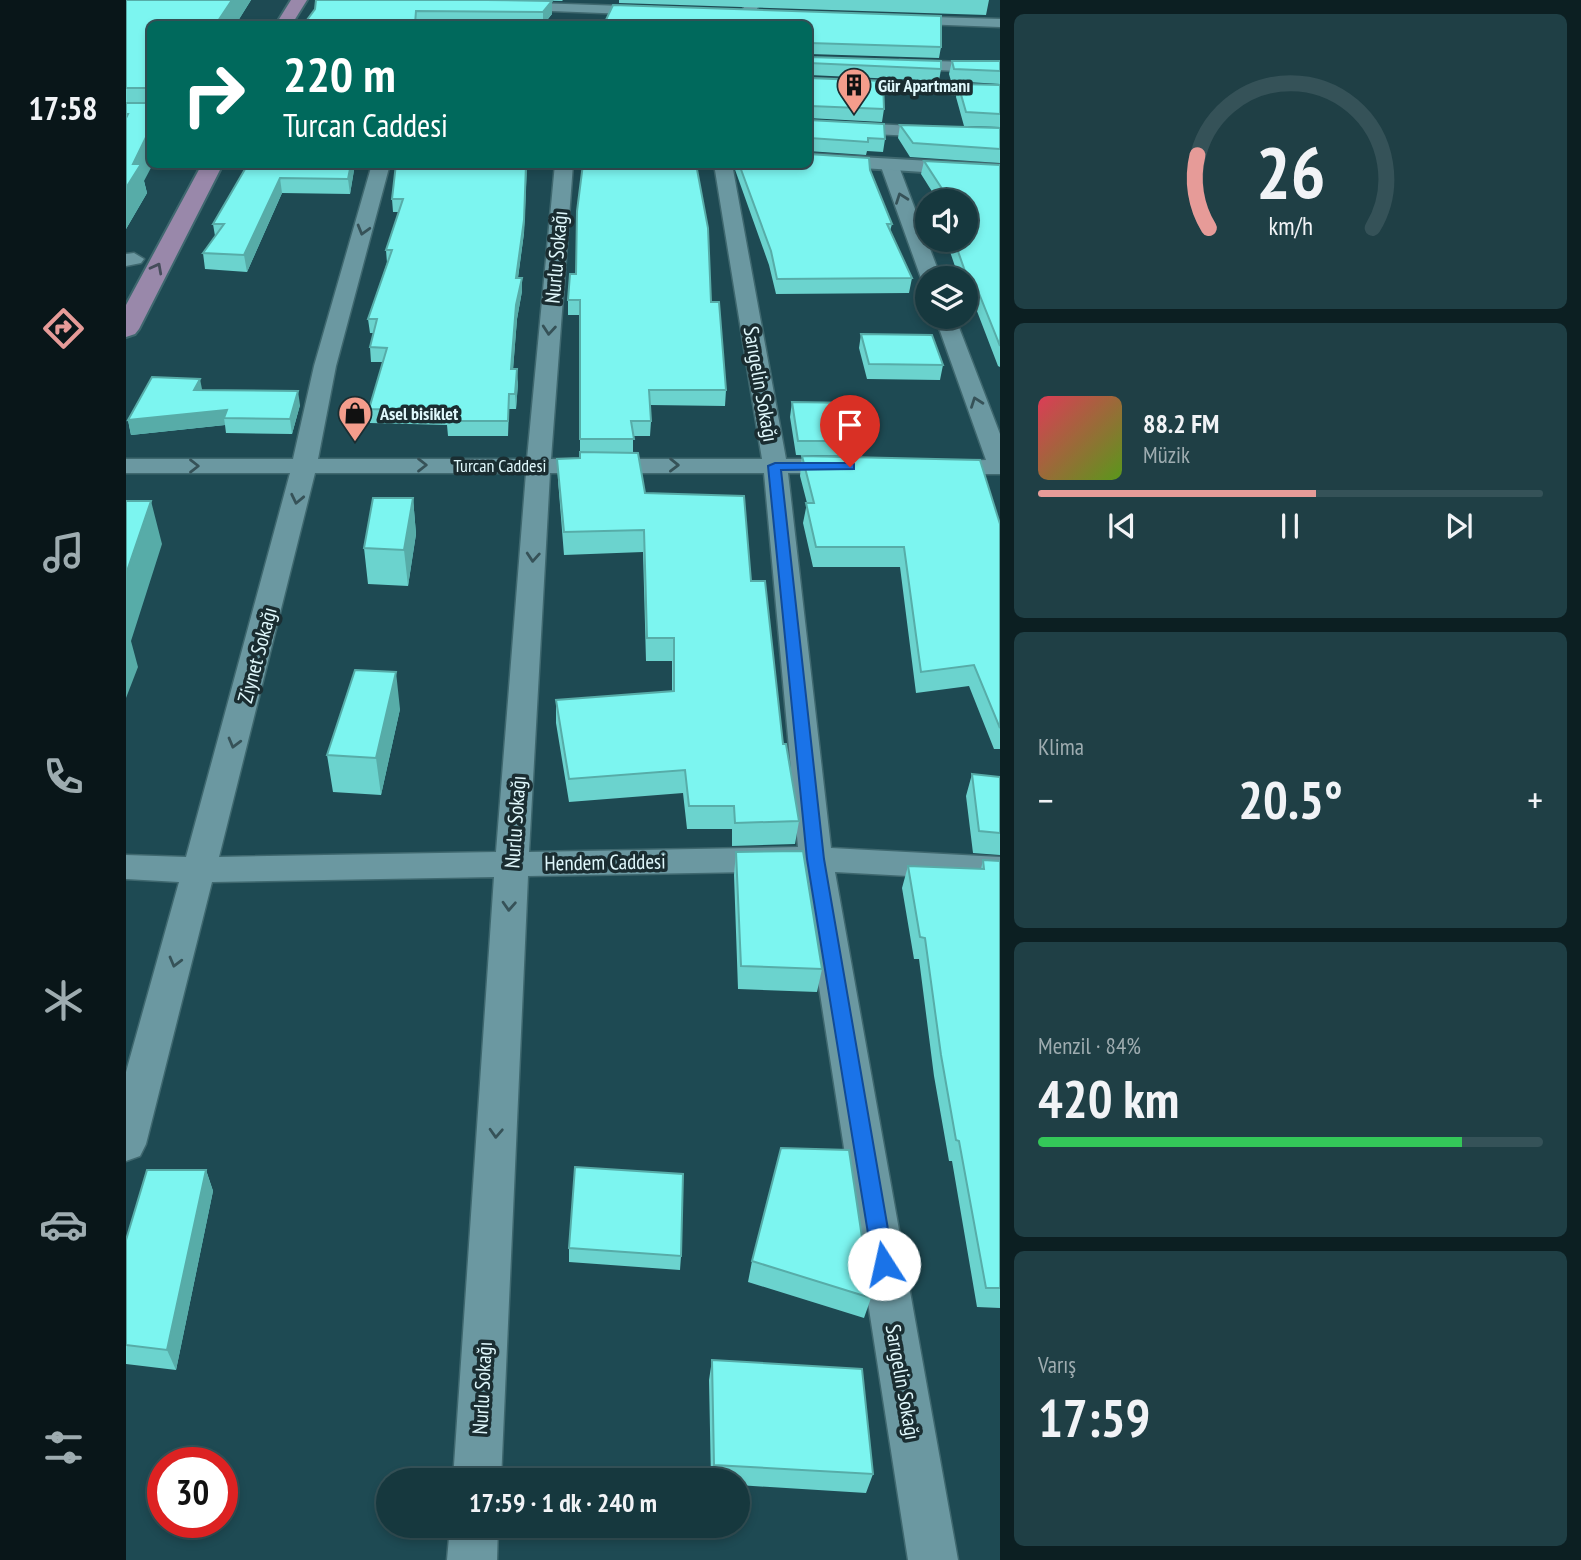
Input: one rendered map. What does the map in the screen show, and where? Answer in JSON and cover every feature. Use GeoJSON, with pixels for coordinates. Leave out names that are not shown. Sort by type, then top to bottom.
{"type":"FeatureCollection","features":[{"type":"Feature","properties":{"kind":"main road"},"geometry":{"type":"LineString","coordinates":[[267,21],[279,0]]}},
{"type":"Feature","properties":{"kind":"main road"},"geometry":{"type":"LineString","coordinates":[[286,21],[299,0]]}},
{"type":"Feature","properties":{"kind":"main road"},"geometry":{"type":"LineString","coordinates":[[126,329],[211,168]]}},
{"type":"Feature","properties":{"kind":"main road"},"geometry":{"type":"LineString","coordinates":[[129,264],[146,236]]}},
{"type":"Feature","properties":{"kind":"street"},"geometry":{"type":"LineString","coordinates":[[742,18],[755,0]]}},
{"type":"Feature","properties":{"kind":"street"},"geometry":{"type":"LineString","coordinates":[[506,7],[664,11]]}},
{"type":"Feature","properties":{"kind":"street"},"geometry":{"type":"LineString","coordinates":[[742,18],[764,15]]}},
{"type":"Feature","properties":{"kind":"street"},"geometry":{"type":"LineString","coordinates":[[888,19],[993,23]]}},
{"type":"Feature","properties":{"kind":"street"},"geometry":{"type":"LineString","coordinates":[[891,64],[1000,68]]}},
{"type":"Feature","properties":{"kind":"street"},"geometry":{"type":"LineString","coordinates":[[812,83],[1000,91]]}},
{"type":"Feature","properties":{"kind":"street"},"geometry":{"type":"LineString","coordinates":[[812,126],[1000,135]]}},
{"type":"Feature","properties":{"kind":"street"},"geometry":{"type":"LineString","coordinates":[[812,160],[1000,170]]}},
{"type":"Feature","properties":{"kind":"street"},"geometry":{"type":"LineString","coordinates":[[889,164],[927,266]]}},
{"type":"Feature","properties":{"kind":"street","name":"Ziynet Sokağı"},"geometry":{"type":"LineString","coordinates":[[126,1144],[201,870],[296,504],[325,366],[380,168]]}},
{"type":"Feature","properties":{"kind":"street","name":"Nurlu Sokağı"},"geometry":{"type":"LineString","coordinates":[[478,1468],[512,864],[544,377],[565,168]]}},
{"type":"Feature","properties":{"kind":"street","name":"Sarıgelin Sokağı"},"geometry":{"type":"LineString","coordinates":[[724,168],[775,466],[816,859],[933,1560]]}},
{"type":"Feature","properties":{"kind":"street"},"geometry":{"type":"LineString","coordinates":[[920,467],[1000,466],[949,329]]}},
{"type":"Feature","properties":{"kind":"street","name":"Turcan Caddesi"},"geometry":{"type":"LineString","coordinates":[[126,466],[539,464],[867,467]]}},
{"type":"Feature","properties":{"kind":"street","name":"Hendem Caddesi"},"geometry":{"type":"LineString","coordinates":[[126,867],[201,870],[816,859],[1000,869]]}},
{"type":"Feature","properties":{"kind":"street"},"geometry":{"type":"LineString","coordinates":[[472,1560],[473,1538]]}},
{"type":"Feature","properties":{"kind":"building"},"geometry":{"type":"Polygon","coordinates":[[[126,0],[232,0],[218,21],[147,21],[147,88],[126,88],[126,0]]]}},
{"type":"Feature","properties":{"kind":"building"},"geometry":{"type":"Polygon","coordinates":[[[316,0],[552,1],[543,12],[416,11],[415,21],[306,21],[315,9],[316,0]]]}},
{"type":"Feature","properties":{"kind":"building"},"geometry":{"type":"Polygon","coordinates":[[[613,5],[941,16],[941,47],[812,43],[812,21],[605,21],[613,5]]]}},
{"type":"Feature","properties":{"kind":"building"},"geometry":{"type":"Polygon","coordinates":[[[812,57],[941,61],[941,69],[812,63],[812,57]]]}},
{"type":"Feature","properties":{"kind":"building"},"geometry":{"type":"Polygon","coordinates":[[[952,61],[1000,61],[1000,71],[954,69],[952,61]]]}},
{"type":"Feature","properties":{"kind":"building"},"geometry":{"type":"Polygon","coordinates":[[[812,78],[883,81],[884,109],[812,106],[812,78]]]}},
{"type":"Feature","properties":{"kind":"building"},"geometry":{"type":"Polygon","coordinates":[[[958,84],[1000,85],[1000,114],[966,112],[958,84]]]}},
{"type":"Feature","properties":{"kind":"building"},"geometry":{"type":"Polygon","coordinates":[[[147,88],[147,135],[133,164],[141,164],[126,188],[126,103],[146,103],[147,88]]]}},
{"type":"Feature","properties":{"kind":"building"},"geometry":{"type":"Polygon","coordinates":[[[812,120],[884,124],[885,139],[868,138],[868,142],[812,138],[812,120]]]}},
{"type":"Feature","properties":{"kind":"building"},"geometry":{"type":"Polygon","coordinates":[[[900,125],[1000,128],[1000,149],[913,143],[900,125]]]}},
{"type":"Feature","properties":{"kind":"building"},"geometry":{"type":"Polygon","coordinates":[[[812,154],[869,158],[870,170],[892,224],[887,224],[912,278],[777,279],[771,251],[740,168],[812,168],[812,154]]]}},
{"type":"Feature","properties":{"kind":"building"},"geometry":{"type":"Polygon","coordinates":[[[924,161],[1000,165],[1000,346],[978,291],[978,266],[963,266],[958,252],[978,252],[978,189],[942,189],[924,161]]]}},
{"type":"Feature","properties":{"kind":"building"},"geometry":{"type":"Polygon","coordinates":[[[246,168],[350,168],[348,179],[280,178],[244,255],[203,253],[224,224],[213,224],[246,168]]]}},
{"type":"Feature","properties":{"kind":"building"},"geometry":{"type":"Polygon","coordinates":[[[396,168],[526,168],[524,220],[516,278],[522,278],[516,305],[511,369],[517,369],[515,394],[509,394],[508,421],[447,421],[448,411],[369,409],[387,348],[370,347],[377,319],[368,319],[392,250],[386,250],[403,199],[392,199],[396,168]]]}},
{"type":"Feature","properties":{"kind":"building"},"geometry":{"type":"Polygon","coordinates":[[[582,168],[697,168],[708,228],[711,302],[719,302],[726,390],[649,390],[651,421],[631,421],[634,439],[580,439],[580,300],[568,300],[570,274],[576,274],[577,211],[582,168]]]}},
{"type":"Feature","properties":{"kind":"building"},"geometry":{"type":"Polygon","coordinates":[[[861,334],[932,335],[943,365],[869,364],[861,334]]]}},
{"type":"Feature","properties":{"kind":"building"},"geometry":{"type":"Polygon","coordinates":[[[152,377],[200,379],[194,390],[298,391],[290,419],[224,418],[227,410],[128,420],[152,377]]]}},
{"type":"Feature","properties":{"kind":"building"},"geometry":{"type":"Polygon","coordinates":[[[792,402],[856,403],[865,441],[798,441],[792,402]]]}},
{"type":"Feature","properties":{"kind":"building"},"geometry":{"type":"Polygon","coordinates":[[[580,452],[638,453],[645,493],[744,496],[751,581],[765,581],[783,744],[786,744],[799,821],[735,823],[734,806],[689,806],[685,770],[569,779],[556,700],[674,691],[674,638],[647,638],[644,530],[564,532],[557,459],[580,458],[580,452]]]}},
{"type":"Feature","properties":{"kind":"building"},"geometry":{"type":"Polygon","coordinates":[[[802,456],[980,460],[1000,524],[1000,728],[974,665],[921,672],[904,547],[816,547],[806,503],[814,503],[802,456]]]}},
{"type":"Feature","properties":{"kind":"building"},"geometry":{"type":"Polygon","coordinates":[[[373,498],[413,498],[404,550],[364,548],[373,498]]]}},
{"type":"Feature","properties":{"kind":"building"},"geometry":{"type":"Polygon","coordinates":[[[126,501],[151,501],[126,574],[126,501]]]}},
{"type":"Feature","properties":{"kind":"building"},"geometry":{"type":"Polygon","coordinates":[[[355,670],[396,672],[376,758],[327,755],[355,670]]]}},
{"type":"Feature","properties":{"kind":"building"},"geometry":{"type":"Polygon","coordinates":[[[972,774],[1000,777],[1000,833],[979,831],[972,774]]]}},
{"type":"Feature","properties":{"kind":"building"},"geometry":{"type":"Polygon","coordinates":[[[803,851],[822,969],[741,966],[736,852],[803,851]]]}},
{"type":"Feature","properties":{"kind":"building"},"geometry":{"type":"Polygon","coordinates":[[[983,860],[1000,861],[1000,1288],[986,1288],[941,1055],[925,938],[920,937],[908,866],[984,869],[983,860]]]}},
{"type":"Feature","properties":{"kind":"building"},"geometry":{"type":"Polygon","coordinates":[[[781,1148],[849,1150],[871,1298],[752,1261],[781,1148]]]}},
{"type":"Feature","properties":{"kind":"building"},"geometry":{"type":"Polygon","coordinates":[[[575,1167],[683,1174],[681,1256],[569,1248],[575,1167]]]}},
{"type":"Feature","properties":{"kind":"building"},"geometry":{"type":"Polygon","coordinates":[[[147,1170],[206,1170],[167,1350],[126,1345],[126,1240],[147,1170]]]}},
{"type":"Feature","properties":{"kind":"building"},"geometry":{"type":"Polygon","coordinates":[[[712,1360],[862,1369],[873,1474],[714,1465],[712,1360]]]}},
{"type":"Feature","properties":{"kind":"place","name":"Gür Apartmanı"},"geometry":{"type":"Point","coordinates":[854,115]}},
{"type":"Feature","properties":{"kind":"place","name":"Asel bisiklet"},"geometry":{"type":"Point","coordinates":[355,443]}},
{"type":"Feature","properties":{"kind":"route"},"geometry":{"type":"LineString","coordinates":[[850,467],[775,466],[816,859],[884,1264]]}}]}
